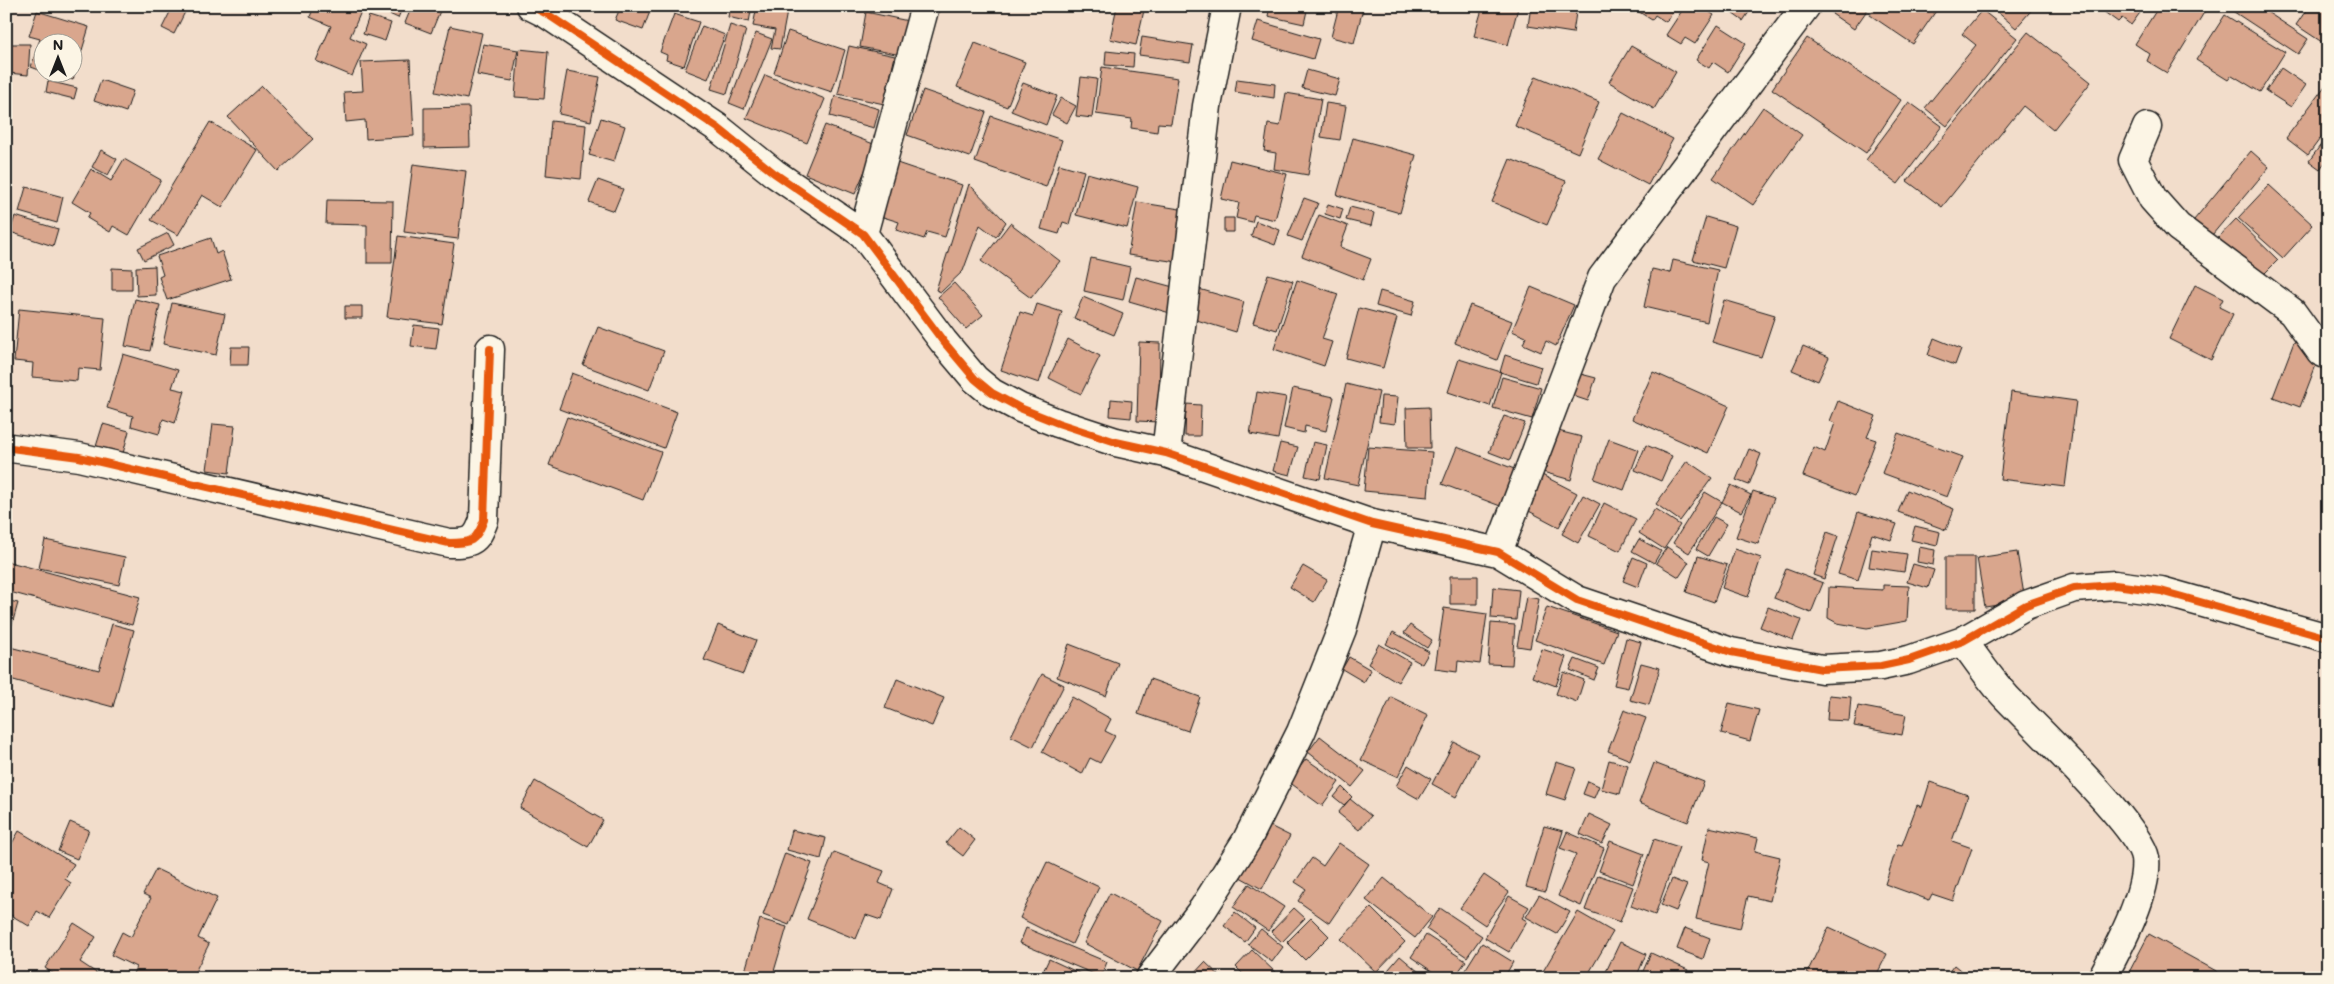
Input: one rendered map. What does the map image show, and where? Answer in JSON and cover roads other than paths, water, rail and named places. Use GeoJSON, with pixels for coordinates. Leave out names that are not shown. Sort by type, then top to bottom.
{"type":"FeatureCollection","features":[{"type":"Feature","properties":{"kind":"street"},"geometry":{"type":"LineString","coordinates":[[531,6],[547,14],[718,128],[774,173],[862,234],[943,341],[975,379],[992,393],[1020,408],[1058,423],[1116,442],[1166,453],[1372,524],[1498,552],[1577,600],[1731,652],[1822,669],[1881,666],[1909,660],[1962,641],[2026,606],[2074,588],[2115,585],[2161,591],[2328,638]]}},
{"type":"Feature","properties":{"kind":"street"},"geometry":{"type":"LineString","coordinates":[[862,234],[925,6]]}},
{"type":"Feature","properties":{"kind":"street"},"geometry":{"type":"LineString","coordinates":[[1166,453],[1207,106],[1227,6]]}},
{"type":"Feature","properties":{"kind":"street"},"geometry":{"type":"LineString","coordinates":[[1498,552],[1602,278],[1806,6]]}},
{"type":"Feature","properties":{"kind":"street"},"geometry":{"type":"LineString","coordinates":[[2147,127],[2133,160],[2153,199],[2178,227],[2292,312],[2321,352],[2328,355]]}},
{"type":"Feature","properties":{"kind":"street"},"geometry":{"type":"LineString","coordinates":[[6,449],[11,448],[79,457],[448,544],[469,543],[479,535],[484,520],[490,349]]}},
{"type":"Feature","properties":{"kind":"street"},"geometry":{"type":"LineString","coordinates":[[1150,978],[1202,909],[1247,840],[1301,732],[1342,629],[1372,524]]}},
{"type":"Feature","properties":{"kind":"street"},"geometry":{"type":"LineString","coordinates":[[1962,641],[2005,696],[2104,800],[2139,842],[2145,857],[2144,878],[2133,913],[2102,978]]}}]}
